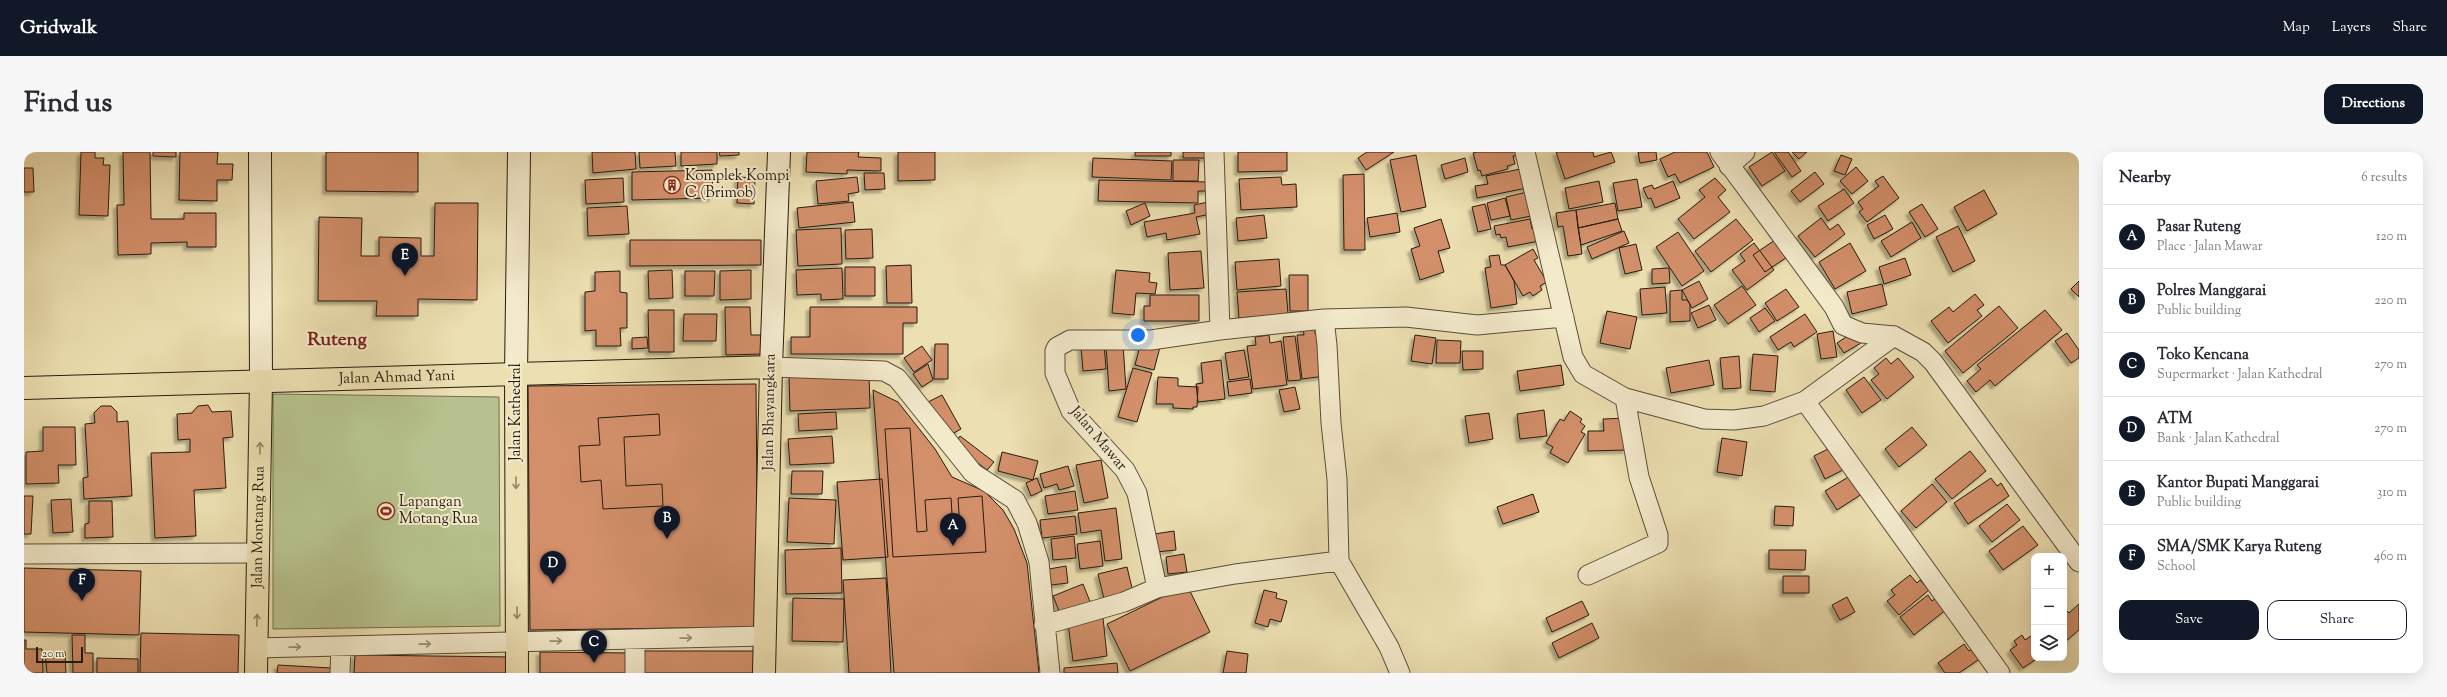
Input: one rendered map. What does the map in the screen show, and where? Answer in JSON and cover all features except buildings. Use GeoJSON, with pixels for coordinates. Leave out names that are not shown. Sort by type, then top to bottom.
{"type":"FeatureCollection","features":[{"type":"Feature","properties":{"kind":"main road","name":"Jalan Ahmad Yani"},"geometry":{"type":"LineString","coordinates":[[24,388],[771,367]]}},
{"type":"Feature","properties":{"kind":"main road","name":"Jalan Bhayangkara"},"geometry":{"type":"LineString","coordinates":[[764,673],[771,367]]}},
{"type":"Feature","properties":{"kind":"main road","name":"Jalan Kathedral"},"geometry":{"type":"LineString","coordinates":[[516,374],[518,673]]}},
{"type":"Feature","properties":{"kind":"main road","name":"Jalan Montang Rua"},"geometry":{"type":"LineString","coordinates":[[256,673],[261,381]]}},
{"type":"Feature","properties":{"kind":"street"},"geometry":{"type":"LineString","coordinates":[[260,152],[261,381]]}},
{"type":"Feature","properties":{"kind":"street","name":"Jalan Kathedral"},"geometry":{"type":"LineString","coordinates":[[516,374],[519,152]]}},
{"type":"Feature","properties":{"kind":"street","name":"Jalan Bhayangkara"},"geometry":{"type":"LineString","coordinates":[[771,367],[779,152]]}},
{"type":"Feature","properties":{"kind":"street"},"geometry":{"type":"LineString","coordinates":[[1214,152],[1220,330],[1324,319],[1406,317],[1477,326],[1564,317]]}},
{"type":"Feature","properties":{"kind":"street"},"geometry":{"type":"LineString","coordinates":[[1525,152],[1573,357],[1578,367],[1598,384],[1625,398],[1704,419],[1734,420],[1764,416],[1805,401],[1894,336]]}},
{"type":"Feature","properties":{"kind":"street"},"geometry":{"type":"LineString","coordinates":[[1745,152],[1724,159],[1834,307],[1843,325],[1862,333],[1894,336],[1923,352],[1933,362],[2079,562]]}},
{"type":"Feature","properties":{"kind":"street"},"geometry":{"type":"LineString","coordinates":[[1324,319],[1331,423],[1337,479],[1339,561],[1389,647],[1400,673]]}},
{"type":"Feature","properties":{"kind":"street","name":"Jalan Mawar"},"geometry":{"type":"LineString","coordinates":[[1157,588],[1137,493],[1125,470],[1071,411],[1055,373],[1055,351],[1057,346],[1070,340],[1151,340],[1220,330]]}},
{"type":"Feature","properties":{"kind":"street"},"geometry":{"type":"LineString","coordinates":[[771,367],[875,369],[884,371],[897,378],[973,473],[1015,500],[1027,523],[1039,562],[1044,625],[1050,673]]}},
{"type":"Feature","properties":{"kind":"street"},"geometry":{"type":"LineString","coordinates":[[1588,575],[1658,543],[1658,535],[1639,477],[1625,398]]}},
{"type":"Feature","properties":{"kind":"street"},"geometry":{"type":"LineString","coordinates":[[1805,401],[2000,673]]}},
{"type":"Feature","properties":{"kind":"street"},"geometry":{"type":"LineString","coordinates":[[24,554],[258,553]]}},
{"type":"Feature","properties":{"kind":"street"},"geometry":{"type":"LineString","coordinates":[[1044,625],[1124,602],[1157,588],[1235,574],[1339,561]]}},
{"type":"Feature","properties":{"kind":"street"},"geometry":{"type":"LineString","coordinates":[[256,648],[765,636]]}},
{"type":"Feature","properties":{"kind":"street"},"geometry":{"type":"LineString","coordinates":[[635,639],[635,673]]}},
{"type":"Feature","properties":{"kind":"street"},"geometry":{"type":"LineString","coordinates":[[340,673],[341,646]]}},
{"type":"Feature","properties":{"kind":"green space","name":"Lapangan Motang Rua"},"geometry":{"type":"Polygon","coordinates":[[[273,394],[499,397],[500,626],[273,629],[273,394]]]}},
{"type":"Feature","properties":{"kind":"place","name":"Komplek Kompi C (Brimob)"},"geometry":{"type":"Point","coordinates":[672,185]}},
{"type":"Feature","properties":{"kind":"place","name":"Kantor Bupati Manggarai"},"geometry":{"type":"Point","coordinates":[405,276]}},
{"type":"Feature","properties":{"kind":"place","name":"Lapangan Motang Rua"},"geometry":{"type":"Point","coordinates":[386,511]}},
{"type":"Feature","properties":{"kind":"place","name":"Polres Manggarai"},"geometry":{"type":"Point","coordinates":[667,539]}},
{"type":"Feature","properties":{"kind":"place","name":"Pasar Ruteng"},"geometry":{"type":"Point","coordinates":[953,546]}},
{"type":"Feature","properties":{"kind":"place","name":"ATM"},"geometry":{"type":"Point","coordinates":[553,584]}},
{"type":"Feature","properties":{"kind":"place","name":"SMA/SMK Karya Ruteng"},"geometry":{"type":"Point","coordinates":[82,601]}},
{"type":"Feature","properties":{"kind":"place","name":"Toko Kencana"},"geometry":{"type":"Point","coordinates":[594,663]}},
{"type":"Feature","properties":{"kind":"district","name":"Ruteng"},"geometry":{"type":"Point","coordinates":[337,340]}}]}
